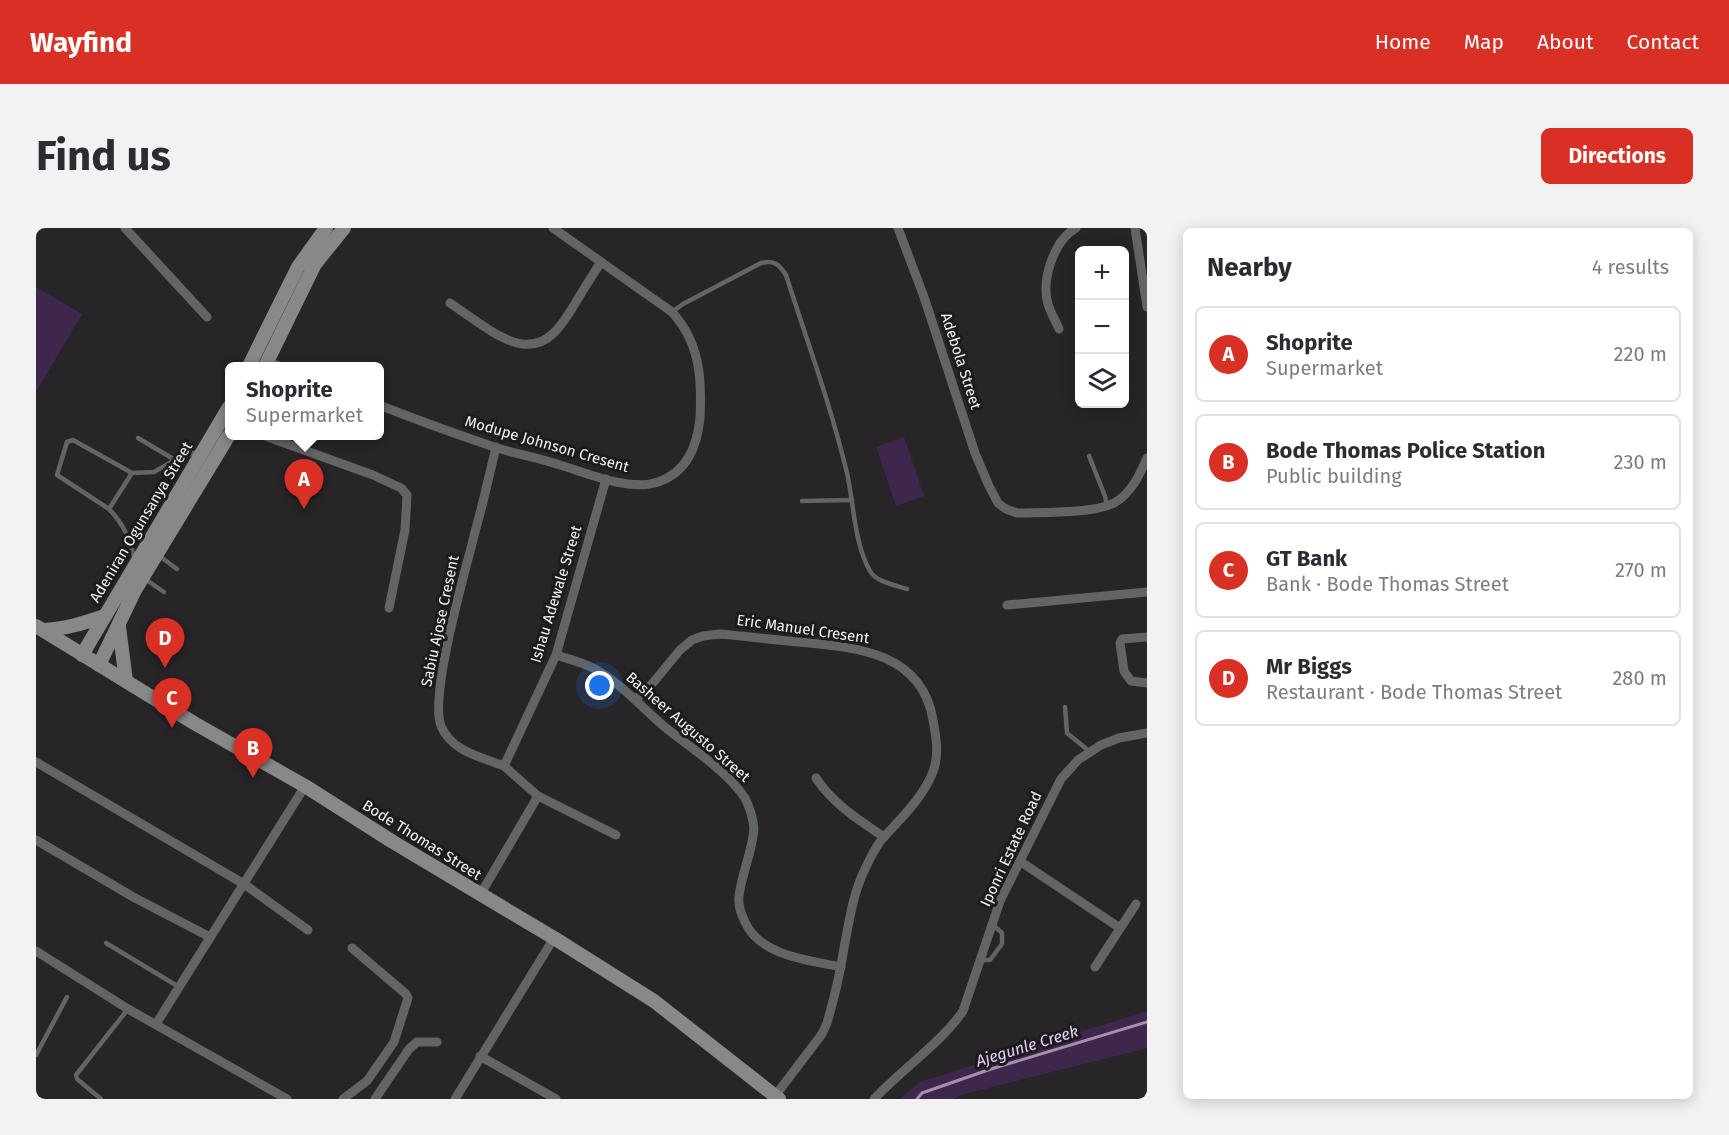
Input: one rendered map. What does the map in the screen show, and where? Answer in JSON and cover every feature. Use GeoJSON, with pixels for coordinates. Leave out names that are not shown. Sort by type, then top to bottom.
{"type":"FeatureCollection","features":[{"type":"Feature","properties":{"kind":"main road"},"geometry":{"type":"LineString","coordinates":[[251,362],[298,267],[326,228]]}},
{"type":"Feature","properties":{"kind":"main road"},"geometry":{"type":"LineString","coordinates":[[272,362],[315,264],[344,228]]}},
{"type":"Feature","properties":{"kind":"main road","name":"Adeniran Ogunsanya Street"},"geometry":{"type":"LineString","coordinates":[[82,655],[225,413]]}},
{"type":"Feature","properties":{"kind":"main road","name":"Adeniran Ogunsanya Street"},"geometry":{"type":"LineString","coordinates":[[99,664],[118,622],[143,577],[226,440]]}},
{"type":"Feature","properties":{"kind":"main road"},"geometry":{"type":"LineString","coordinates":[[198,459],[208,471]]}},
{"type":"Feature","properties":{"kind":"main road"},"geometry":{"type":"LineString","coordinates":[[39,628],[62,629],[105,616]]}},
{"type":"Feature","properties":{"kind":"main road"},"geometry":{"type":"LineString","coordinates":[[118,622],[126,681]]}},
{"type":"Feature","properties":{"kind":"main road","name":"Bode Thomas Street"},"geometry":{"type":"LineString","coordinates":[[39,628],[194,723],[305,786],[654,1001],[777,1097]]}},
{"type":"Feature","properties":{"kind":"street"},"geometry":{"type":"LineString","coordinates":[[125,228],[207,317]]}},
{"type":"Feature","properties":{"kind":"street","name":"Modupe Johnson Cresent"},"geometry":{"type":"LineString","coordinates":[[384,407],[496,447],[606,479],[636,484],[656,483],[672,475],[694,450],[698,438],[700,385],[697,354],[682,323],[672,312],[553,228]]}},
{"type":"Feature","properties":{"kind":"street","name":"Adebola Street"},"geometry":{"type":"LineString","coordinates":[[898,228],[924,297],[975,453],[998,503],[1017,513],[1090,509],[1107,505]]}},
{"type":"Feature","properties":{"kind":"street"},"geometry":{"type":"LineString","coordinates":[[1059,330],[1047,303],[1046,279],[1059,247],[1069,232],[1076,228]]}},
{"type":"Feature","properties":{"kind":"street"},"geometry":{"type":"LineString","coordinates":[[1135,228],[1147,307]]}},
{"type":"Feature","properties":{"kind":"street"},"geometry":{"type":"LineString","coordinates":[[450,303],[509,340],[523,344],[537,342],[547,339],[565,320],[601,262]]}},
{"type":"Feature","properties":{"kind":"street"},"geometry":{"type":"LineString","coordinates":[[279,440],[390,482],[401,488],[407,495],[405,530],[389,608]]}},
{"type":"Feature","properties":{"kind":"street","name":"Sabiu Ajose Cresent"},"geometry":{"type":"LineString","coordinates":[[496,447],[452,624],[438,707],[441,727],[454,744],[462,750],[504,766]]}},
{"type":"Feature","properties":{"kind":"street"},"geometry":{"type":"LineString","coordinates":[[1107,505],[1124,496],[1134,483],[1147,458]]}},
{"type":"Feature","properties":{"kind":"street","name":"Ishau Adewale Street"},"geometry":{"type":"LineString","coordinates":[[504,766],[556,655],[606,479]]}},
{"type":"Feature","properties":{"kind":"street"},"geometry":{"type":"LineString","coordinates":[[1007,604],[1147,592]]}},
{"type":"Feature","properties":{"kind":"street","name":"Eric Manuel Cresent"},"geometry":{"type":"LineString","coordinates":[[636,699],[652,684],[680,650],[692,640],[712,635],[748,636],[858,649],[880,656],[900,665],[915,679],[932,710],[937,755],[929,780],[884,837],[863,872],[832,1004],[822,1034],[777,1097]]}},
{"type":"Feature","properties":{"kind":"street"},"geometry":{"type":"LineString","coordinates":[[1147,637],[1122,639],[1120,643],[1124,671],[1129,679],[1134,683],[1147,683]]}},
{"type":"Feature","properties":{"kind":"street","name":"Basheer Augusto Street"},"geometry":{"type":"LineString","coordinates":[[556,655],[595,669],[618,684],[663,726],[732,783],[749,807],[754,829],[739,909],[749,932],[762,944],[783,953],[841,967]]}},
{"type":"Feature","properties":{"kind":"street","name":"Iponri Estate Road"},"geometry":{"type":"LineString","coordinates":[[874,1099],[955,1023],[963,1011],[1000,901],[1052,795],[1068,769],[1089,752],[1119,738],[1147,733]]}},
{"type":"Feature","properties":{"kind":"street"},"geometry":{"type":"LineString","coordinates":[[36,762],[244,884],[308,930]]}},
{"type":"Feature","properties":{"kind":"street"},"geometry":{"type":"LineString","coordinates":[[504,766],[538,796],[616,835]]}},
{"type":"Feature","properties":{"kind":"street"},"geometry":{"type":"LineString","coordinates":[[816,778],[824,790],[843,808],[884,837]]}},
{"type":"Feature","properties":{"kind":"street"},"geometry":{"type":"LineString","coordinates":[[156,1024],[305,786]]}},
{"type":"Feature","properties":{"kind":"street"},"geometry":{"type":"LineString","coordinates":[[480,895],[538,796]]}},
{"type":"Feature","properties":{"kind":"street"},"geometry":{"type":"LineString","coordinates":[[36,840],[135,898],[210,937]]}},
{"type":"Feature","properties":{"kind":"street"},"geometry":{"type":"LineString","coordinates":[[1021,862],[1120,928]]}},
{"type":"Feature","properties":{"kind":"street"},"geometry":{"type":"LineString","coordinates":[[1095,968],[1136,904]]}},
{"type":"Feature","properties":{"kind":"street"},"geometry":{"type":"LineString","coordinates":[[455,1099],[554,938]]}},
{"type":"Feature","properties":{"kind":"street"},"geometry":{"type":"LineString","coordinates":[[344,1099],[367,1081],[394,1042],[408,998],[352,948]]}},
{"type":"Feature","properties":{"kind":"street"},"geometry":{"type":"LineString","coordinates":[[36,952],[128,1009],[287,1099]]}},
{"type":"Feature","properties":{"kind":"street"},"geometry":{"type":"LineString","coordinates":[[375,1099],[409,1048],[417,1042],[437,1042]]}},
{"type":"Feature","properties":{"kind":"street"},"geometry":{"type":"LineString","coordinates":[[480,1056],[555,1099]]}},
{"type":"Feature","properties":{"kind":"lane"},"geometry":{"type":"LineString","coordinates":[[672,312],[761,263],[771,261],[780,265],[786,275],[825,392],[861,544],[871,574],[883,581],[907,589]]}},
{"type":"Feature","properties":{"kind":"lane"},"geometry":{"type":"LineString","coordinates":[[138,438],[175,460]]}},
{"type":"Feature","properties":{"kind":"lane"},"geometry":{"type":"LineString","coordinates":[[136,563],[128,534],[122,523],[109,509],[57,475],[67,442],[72,440],[132,473],[154,472],[175,460],[198,459]]}},
{"type":"Feature","properties":{"kind":"lane"},"geometry":{"type":"LineString","coordinates":[[1089,456],[1107,505]]}},
{"type":"Feature","properties":{"kind":"lane"},"geometry":{"type":"LineString","coordinates":[[109,509],[132,473]]}},
{"type":"Feature","properties":{"kind":"lane"},"geometry":{"type":"LineString","coordinates":[[802,501],[852,500]]}},
{"type":"Feature","properties":{"kind":"lane"},"geometry":{"type":"LineString","coordinates":[[157,555],[177,570]]}},
{"type":"Feature","properties":{"kind":"lane"},"geometry":{"type":"LineString","coordinates":[[143,577],[164,592]]}},
{"type":"Feature","properties":{"kind":"lane"},"geometry":{"type":"LineString","coordinates":[[1065,707],[1067,734],[1089,752]]}},
{"type":"Feature","properties":{"kind":"lane"},"geometry":{"type":"LineString","coordinates":[[979,960],[990,960],[1002,944],[1002,933],[993,925]]}},
{"type":"Feature","properties":{"kind":"lane"},"geometry":{"type":"LineString","coordinates":[[106,943],[179,987]]}},
{"type":"Feature","properties":{"kind":"lane"},"geometry":{"type":"LineString","coordinates":[[36,1055],[67,997]]}},
{"type":"Feature","properties":{"kind":"lane"},"geometry":{"type":"LineString","coordinates":[[101,1099],[76,1075],[120,1023],[128,1009]]}},
{"type":"Feature","properties":{"kind":"shaded area"},"geometry":{"type":"Polygon","coordinates":[[[36,287],[82,314],[36,392],[36,287]]]}},
{"type":"Feature","properties":{"kind":"shaded area"},"geometry":{"type":"Polygon","coordinates":[[[904,437],[924,496],[896,506],[876,447],[904,437]]]}},
{"type":"Feature","properties":{"kind":"shaded area"},"geometry":{"type":"Polygon","coordinates":[[[1147,1011],[1147,1048],[961,1095],[954,1099],[899,1099],[920,1082],[1147,1011]]]}},
{"type":"Feature","properties":{"kind":"waterway","name":"Ajegunle Creek"},"geometry":{"type":"LineString","coordinates":[[917,1099],[922,1093],[991,1069],[1147,1022]]}},
{"type":"Feature","properties":{"kind":"place","name":"Shoprite"},"geometry":{"type":"Point","coordinates":[304,509]}},
{"type":"Feature","properties":{"kind":"place","name":"Mr Biggs"},"geometry":{"type":"Point","coordinates":[165,668]}},
{"type":"Feature","properties":{"kind":"place","name":"GT Bank"},"geometry":{"type":"Point","coordinates":[172,728]}},
{"type":"Feature","properties":{"kind":"place","name":"Bode Thomas Police Station"},"geometry":{"type":"Point","coordinates":[253,778]}}]}
